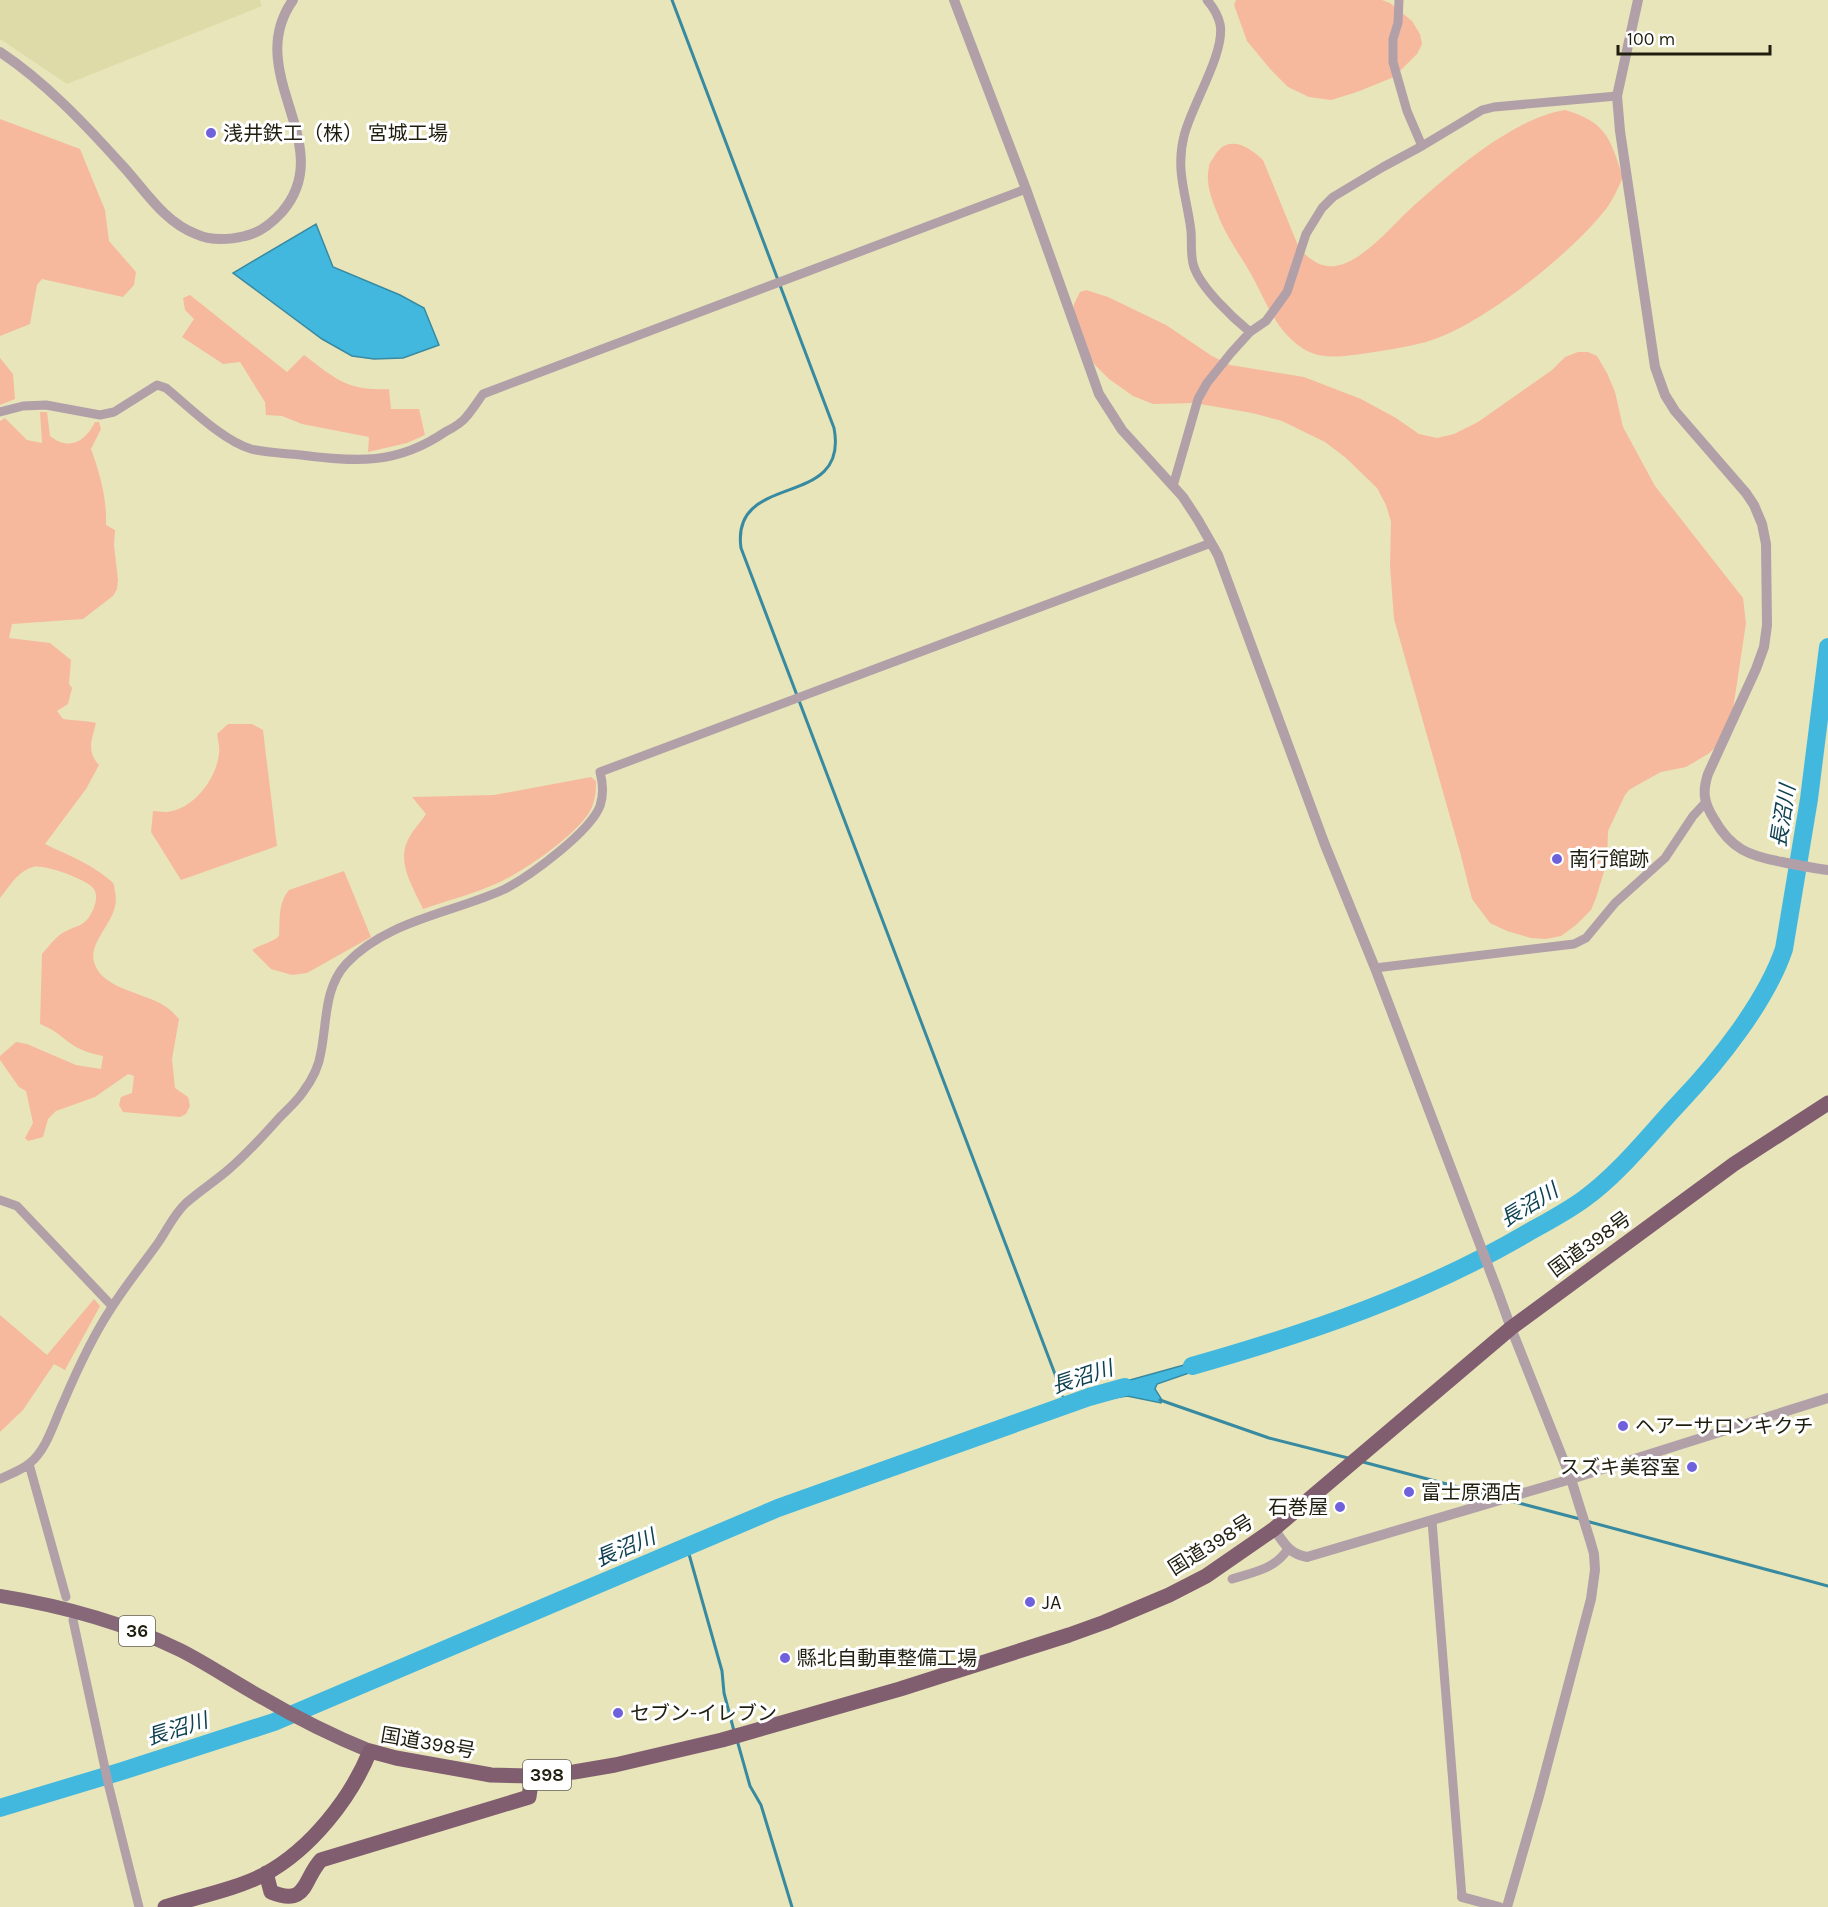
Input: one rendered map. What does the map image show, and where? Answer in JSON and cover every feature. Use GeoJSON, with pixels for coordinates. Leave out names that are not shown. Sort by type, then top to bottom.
{"type":"FeatureCollection","features":[{"type":"Feature","properties":{"kind":"highway","name":"国道398号"},"geometry":{"type":"LineString","coordinates":[[165,1907],[246,1882],[266,1873],[305,1844],[337,1809],[351,1789],[363,1769],[370,1750],[396,1758],[491,1775],[532,1776],[615,1765],[723,1740],[900,1689],[1105,1622],[1169,1595],[1206,1576],[1274,1529],[1511,1328],[1734,1164],[1828,1103]]}},
{"type":"Feature","properties":{"kind":"highway","name":"398"},"geometry":{"type":"LineString","coordinates":[[266,1873],[272,1892],[282,1897],[295,1896],[303,1891],[321,1860],[529,1797],[532,1776]]}},
{"type":"Feature","properties":{"kind":"main road","name":"36"},"geometry":{"type":"LineString","coordinates":[[0,1596],[43,1603],[137,1630],[181,1650],[262,1698],[329,1733],[370,1750]]}},
{"type":"Feature","properties":{"kind":"street"},"geometry":{"type":"LineString","coordinates":[[0,51],[45,88],[100,140],[175,223],[195,234],[212,239],[247,236],[264,228],[287,206],[297,189],[301,171],[301,149],[277,64],[278,32],[292,0]]}},
{"type":"Feature","properties":{"kind":"street"},"geometry":{"type":"LineString","coordinates":[[954,0],[1026,189],[1099,394],[1122,430],[1191,509],[1220,561],[1325,845],[1375,968],[1511,1328],[1571,1479],[1594,1554],[1594,1584],[1591,1599],[1507,1907]]}},
{"type":"Feature","properties":{"kind":"street"},"geometry":{"type":"LineString","coordinates":[[1207,0],[1220,23],[1220,43],[1185,133],[1181,154],[1181,184],[1191,231],[1193,266],[1214,296],[1234,319],[1250,332]]}},
{"type":"Feature","properties":{"kind":"street"},"geometry":{"type":"LineString","coordinates":[[1399,0],[1398,23],[1393,39],[1393,62],[1407,111],[1422,146]]}},
{"type":"Feature","properties":{"kind":"street"},"geometry":{"type":"LineString","coordinates":[[1638,0],[1617,96],[1620,131],[1655,367],[1665,395],[1674,411],[1750,499],[1762,524],[1766,544],[1767,625],[1764,646],[1756,669],[1708,774],[1704,788],[1706,801],[1710,813],[1727,839],[1752,856],[1828,870]]}},
{"type":"Feature","properties":{"kind":"street"},"geometry":{"type":"LineString","coordinates":[[1173,486],[1198,399],[1215,372],[1250,332],[1266,321],[1287,292],[1306,234],[1322,208],[1333,197],[1482,110],[1617,96]]}},
{"type":"Feature","properties":{"kind":"street"},"geometry":{"type":"LineString","coordinates":[[0,412],[23,406],[46,405],[100,415],[114,412],[157,385],[165,388],[231,439],[250,449],[338,460],[390,457],[412,451],[453,428],[466,418],[483,394],[1026,189]]}},
{"type":"Feature","properties":{"kind":"street"},"geometry":{"type":"LineString","coordinates":[[0,1479],[29,1464],[37,1456],[87,1347],[112,1306],[160,1240],[175,1215],[251,1149],[302,1094],[315,1072],[321,1053],[327,1005],[333,986],[345,964],[365,948],[386,934],[503,889],[524,878],[594,817],[600,806],[602,795],[603,783],[600,772],[1211,543]]}},
{"type":"Feature","properties":{"kind":"street"},"geometry":{"type":"LineString","coordinates":[[1375,968],[1574,944],[1586,938],[1615,903],[1665,858],[1706,801]]}},
{"type":"Feature","properties":{"kind":"street"},"geometry":{"type":"LineString","coordinates":[[0,1200],[17,1206],[112,1306]]}},
{"type":"Feature","properties":{"kind":"street"},"geometry":{"type":"LineString","coordinates":[[1274,1529],[1296,1556],[1307,1557],[1571,1479],[1828,1398]]}},
{"type":"Feature","properties":{"kind":"street"},"geometry":{"type":"LineString","coordinates":[[29,1464],[66,1597]]}},
{"type":"Feature","properties":{"kind":"street"},"geometry":{"type":"LineString","coordinates":[[1432,1521],[1462,1897],[1499,1907]]}},
{"type":"Feature","properties":{"kind":"street"},"geometry":{"type":"LineString","coordinates":[[1232,1579],[1272,1566],[1284,1556],[1288,1549]]}},
{"type":"Feature","properties":{"kind":"street"},"geometry":{"type":"LineString","coordinates":[[73,1620],[109,1786],[139,1907]]}},
{"type":"Feature","properties":{"kind":"shaded area"},"geometry":{"type":"Polygon","coordinates":[[[0,0],[260,0],[262,6],[67,84],[0,39],[0,0]]]}},
{"type":"Feature","properties":{"kind":"shaded area"},"geometry":{"type":"Polygon","coordinates":[[[1236,0],[1382,0],[1390,3],[1412,21],[1420,34],[1422,44],[1417,54],[1394,77],[1331,100],[1309,97],[1288,87],[1247,41],[1234,5],[1236,0]]]}},
{"type":"Feature","properties":{"kind":"shaded area"},"geometry":{"type":"Polygon","coordinates":[[[1565,110],[1590,120],[1598,126],[1610,142],[1623,177],[1611,202],[1571,247],[1523,287],[1472,321],[1448,334],[1419,344],[1334,356],[1317,355],[1302,348],[1285,333],[1272,314],[1225,230],[1210,191],[1209,166],[1220,149],[1226,145],[1239,144],[1251,150],[1263,160],[1299,248],[1319,264],[1335,266],[1365,252],[1408,211],[1481,150],[1524,124],[1565,110]]]}},
{"type":"Feature","properties":{"kind":"shaded area"},"geometry":{"type":"Polygon","coordinates":[[[0,119],[80,149],[105,210],[109,241],[136,272],[134,285],[123,297],[42,279],[37,285],[30,324],[0,336],[0,119]]]}},
{"type":"Feature","properties":{"kind":"shaded area"},"geometry":{"type":"Polygon","coordinates":[[[1086,290],[1108,297],[1166,325],[1212,356],[1230,365],[1304,377],[1361,399],[1396,418],[1419,434],[1437,438],[1454,434],[1478,422],[1552,370],[1565,357],[1578,352],[1588,352],[1597,356],[1615,392],[1623,427],[1655,486],[1743,598],[1746,623],[1731,723],[1723,741],[1708,754],[1686,767],[1661,772],[1629,790],[1625,795],[1608,831],[1607,862],[1596,898],[1591,910],[1576,925],[1561,936],[1546,939],[1531,938],[1490,923],[1472,899],[1394,619],[1390,566],[1391,522],[1386,505],[1377,488],[1346,458],[1325,442],[1282,421],[1252,413],[1194,403],[1153,404],[1133,396],[1109,379],[1095,365],[1078,338],[1072,320],[1074,304],[1080,292],[1086,290]]]}},
{"type":"Feature","properties":{"kind":"shaded area"},"geometry":{"type":"Polygon","coordinates":[[[190,295],[287,372],[304,355],[343,382],[362,388],[389,389],[391,409],[419,409],[425,435],[407,443],[368,452],[369,437],[302,424],[282,416],[266,415],[265,402],[240,362],[223,364],[182,337],[194,319],[185,310],[183,298],[190,295]]]}},
{"type":"Feature","properties":{"kind":"shaded area"},"geometry":{"type":"Polygon","coordinates":[[[0,358],[13,374],[15,399],[0,405],[0,358]]]}},
{"type":"Feature","properties":{"kind":"shaded area"},"geometry":{"type":"Polygon","coordinates":[[[40,412],[47,412],[50,436],[64,443],[81,439],[95,422],[99,422],[101,429],[91,449],[102,486],[106,525],[115,530],[114,545],[118,580],[113,596],[83,619],[12,624],[9,638],[50,643],[71,660],[69,684],[72,688],[68,704],[57,711],[63,719],[96,723],[91,750],[99,765],[86,789],[45,844],[84,862],[113,882],[116,902],[95,947],[93,956],[95,965],[108,981],[161,1004],[179,1019],[172,1059],[175,1088],[188,1097],[190,1106],[186,1114],[180,1117],[123,1112],[119,1105],[121,1097],[132,1093],[134,1076],[128,1074],[95,1097],[56,1111],[48,1119],[43,1137],[28,1141],[25,1138],[33,1123],[26,1091],[19,1087],[0,1060],[0,1056],[16,1042],[27,1044],[76,1065],[101,1069],[103,1056],[79,1049],[40,1024],[42,954],[61,934],[79,925],[90,916],[95,904],[95,890],[82,880],[64,873],[33,867],[18,876],[0,898],[0,421],[5,418],[27,440],[42,443],[40,412]]]}},
{"type":"Feature","properties":{"kind":"shaded area"},"geometry":{"type":"Polygon","coordinates":[[[228,724],[252,724],[263,730],[277,846],[181,880],[151,832],[153,811],[167,812],[181,808],[204,789],[210,781],[217,762],[219,748],[217,734],[228,724]]]}},
{"type":"Feature","properties":{"kind":"shaded area"},"geometry":{"type":"Polygon","coordinates":[[[591,777],[596,781],[596,790],[589,813],[573,832],[549,851],[502,881],[423,909],[408,876],[404,859],[404,850],[409,838],[426,814],[412,797],[494,795],[591,777]]]}},
{"type":"Feature","properties":{"kind":"shaded area"},"geometry":{"type":"Polygon","coordinates":[[[344,871],[371,937],[307,973],[292,975],[271,969],[252,950],[279,936],[281,906],[285,895],[289,890],[344,871]]]}},
{"type":"Feature","properties":{"kind":"shaded area"},"geometry":{"type":"Polygon","coordinates":[[[94,1299],[100,1306],[65,1370],[54,1364],[23,1410],[0,1432],[0,1315],[47,1355],[94,1299]]]}},
{"type":"Feature","properties":{"kind":"water"},"geometry":{"type":"Polygon","coordinates":[[[316,224],[333,267],[400,295],[424,308],[439,345],[403,358],[374,359],[352,356],[322,339],[233,273],[316,224]]]}},
{"type":"Feature","properties":{"kind":"water"},"geometry":{"type":"Polygon","coordinates":[[[1213,1357],[1215,1364],[1157,1384],[1155,1389],[1162,1400],[1161,1403],[1127,1396],[1104,1400],[1101,1388],[1213,1357]]]}},
{"type":"Feature","properties":{"kind":"waterway"},"geometry":{"type":"LineString","coordinates":[[672,0],[834,428],[834,454],[825,471],[809,482],[770,498],[753,508],[742,524],[741,548],[1058,1382]]}},
{"type":"Feature","properties":{"kind":"waterway","name":"長沼川"},"geometry":{"type":"LineString","coordinates":[[1192,1366],[1279,1340],[1407,1293],[1489,1254],[1563,1213],[1610,1178],[1695,1086],[1740,1030],[1766,990],[1784,949],[1809,799],[1828,647]]}},
{"type":"Feature","properties":{"kind":"waterway","name":"長沼川"},"geometry":{"type":"LineString","coordinates":[[0,1808],[274,1722],[778,1508],[1089,1397],[1125,1387]]}},
{"type":"Feature","properties":{"kind":"waterway","name":"長沼川"},"geometry":{"type":"LineString","coordinates":[[1063,1397],[1068,1406]]}},
{"type":"Feature","properties":{"kind":"waterway"},"geometry":{"type":"LineString","coordinates":[[1160,1400],[1269,1438],[1348,1458]]}},
{"type":"Feature","properties":{"kind":"waterway"},"geometry":{"type":"LineString","coordinates":[[1363,1462],[1496,1497]]}},
{"type":"Feature","properties":{"kind":"waterway"},"geometry":{"type":"LineString","coordinates":[[1511,1501],[1580,1519]]}},
{"type":"Feature","properties":{"kind":"waterway"},"geometry":{"type":"LineString","coordinates":[[1586,1521],[1828,1586]]}},
{"type":"Feature","properties":{"kind":"waterway"},"geometry":{"type":"LineString","coordinates":[[687,1547],[722,1671],[724,1693],[734,1731]]}},
{"type":"Feature","properties":{"kind":"waterway"},"geometry":{"type":"LineString","coordinates":[[737,1740],[750,1786],[761,1805],[792,1907]]}},
{"type":"Feature","properties":{"kind":"place","name":"浅井鉄工（株） 宮城工場"},"geometry":{"type":"Point","coordinates":[211,133]}},
{"type":"Feature","properties":{"kind":"place","name":"南行館跡"},"geometry":{"type":"Point","coordinates":[1557,859]}},
{"type":"Feature","properties":{"kind":"place","name":"ヘアーサロンキクチ"},"geometry":{"type":"Point","coordinates":[1623,1426]}},
{"type":"Feature","properties":{"kind":"place","name":"スズキ美容室"},"geometry":{"type":"Point","coordinates":[1692,1467]}},
{"type":"Feature","properties":{"kind":"place","name":"富士原酒店"},"geometry":{"type":"Point","coordinates":[1409,1492]}},
{"type":"Feature","properties":{"kind":"place","name":"石巻屋"},"geometry":{"type":"Point","coordinates":[1340,1507]}},
{"type":"Feature","properties":{"kind":"place","name":"JA"},"geometry":{"type":"Point","coordinates":[1030,1602]}},
{"type":"Feature","properties":{"kind":"place","name":"縣北自動車整備工場"},"geometry":{"type":"Point","coordinates":[785,1658]}},
{"type":"Feature","properties":{"kind":"place","name":"セブン-イレブン"},"geometry":{"type":"Point","coordinates":[618,1713]}}]}
